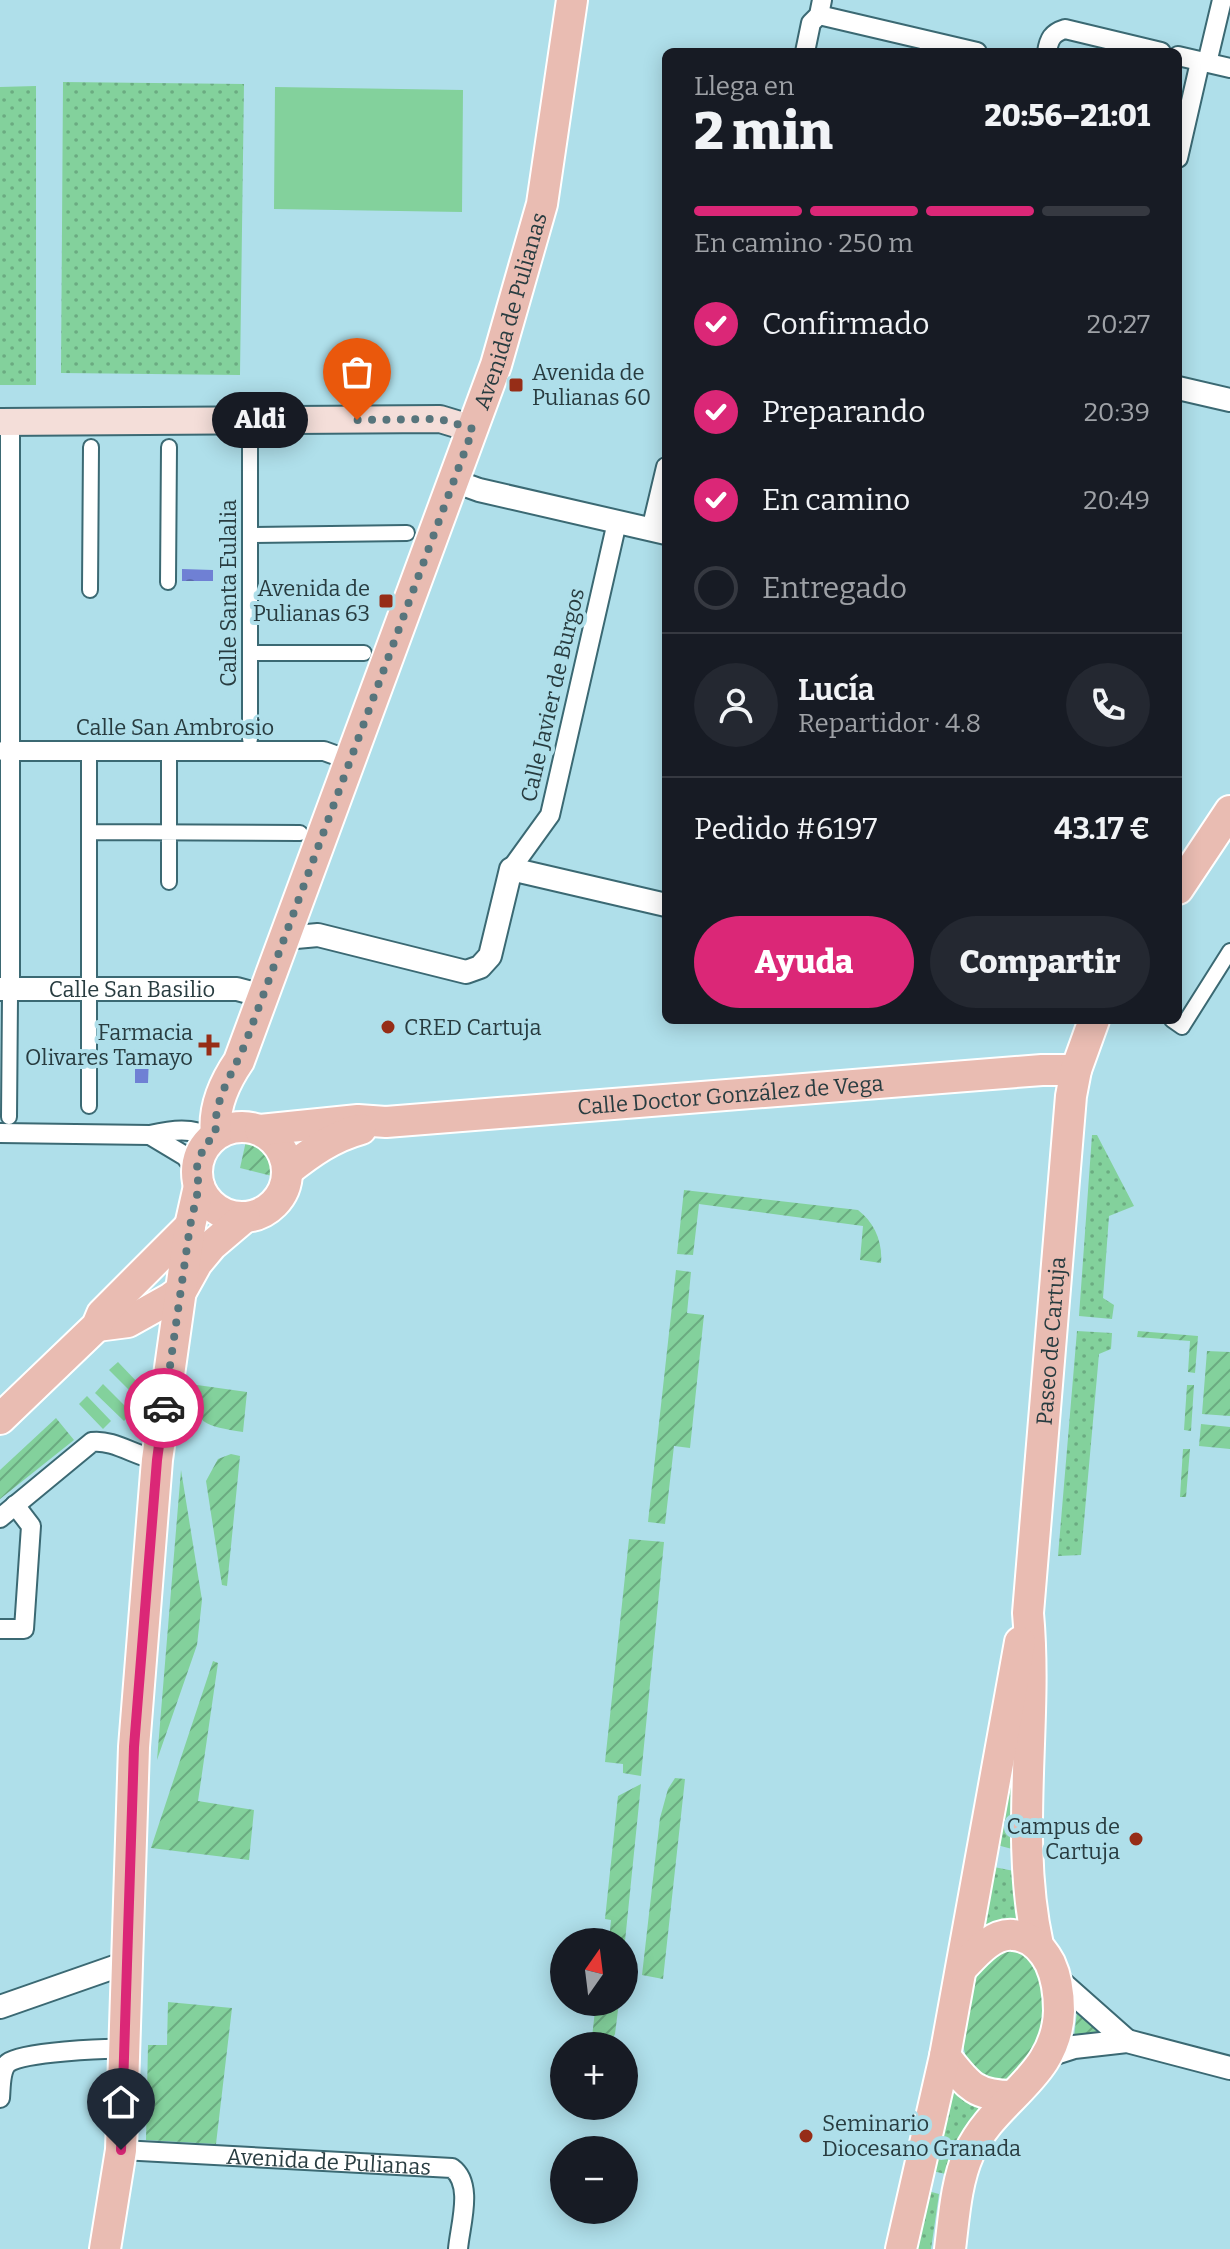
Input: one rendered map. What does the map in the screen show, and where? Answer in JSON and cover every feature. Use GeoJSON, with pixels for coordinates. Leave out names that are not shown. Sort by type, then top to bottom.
{"type":"FeatureCollection","features":[{"type":"Feature","properties":{"kind":"main road","name":"Avenida de Pulianas"},"geometry":{"type":"LineString","coordinates":[[214,1136],[214,1117],[228,1076],[239,1061],[500,353],[542,204],[572,0]]}},
{"type":"Feature","properties":{"kind":"main road"},"geometry":{"type":"LineString","coordinates":[[5,422],[440,419],[473,429]]}},
{"type":"Feature","properties":{"kind":"main road"},"geometry":{"type":"LineString","coordinates":[[1182,883],[1230,811]]}},
{"type":"Feature","properties":{"kind":"main road","name":"Paseo de Cartuja"},"geometry":{"type":"LineString","coordinates":[[950,2249],[959,2187],[970,2151],[988,2125],[1049,2055],[1058,2025],[1057,1979],[1038,1945],[1029,1905],[1027,1869],[1033,1664],[1028,1613],[1071,1096],[1076,1070],[1093,1024]]}},
{"type":"Feature","properties":{"kind":"main road","name":"Avenida de Pulianas"},"geometry":{"type":"LineString","coordinates":[[239,1061],[242,1092],[256,1129]]}},
{"type":"Feature","properties":{"kind":"main road","name":"Calle Doctor González de Vega"},"geometry":{"type":"LineString","coordinates":[[256,1129],[358,1120],[386,1122],[1042,1070],[1076,1070]]}},
{"type":"Feature","properties":{"kind":"main road","name":"Calle Doctor González de Vega"},"geometry":{"type":"LineString","coordinates":[[287,1171],[315,1149],[342,1134],[386,1122]]}},
{"type":"Feature","properties":{"kind":"main road"},"geometry":{"type":"LineString","coordinates":[[105,2249],[121,2150],[134,1747],[157,1460],[199,1156],[214,1136],[229,1128],[256,1129],[275,1141],[284,1154],[287,1171],[285,1184],[272,1206],[245,1217],[222,1213],[209,1203],[197,1178]]}},
{"type":"Feature","properties":{"kind":"main road"},"geometry":{"type":"LineString","coordinates":[[97,1326],[128,1322],[182,1290],[197,1263],[212,1245],[245,1217]]}},
{"type":"Feature","properties":{"kind":"main road"},"geometry":{"type":"LineString","coordinates":[[0,1419],[97,1326],[102,1314],[190,1226]]}},
{"type":"Feature","properties":{"kind":"main road"},"geometry":{"type":"LineString","coordinates":[[128,1322],[153,1330],[173,1349]]}},
{"type":"Feature","properties":{"kind":"main road","name":"Paseo de Cartuja"},"geometry":{"type":"LineString","coordinates":[[901,2249],[963,1967],[1015,1659],[1028,1613]]}},
{"type":"Feature","properties":{"kind":"main road"},"geometry":{"type":"LineString","coordinates":[[963,1967],[984,1946],[1004,1935],[1026,1937],[1038,1945]]}},
{"type":"Feature","properties":{"kind":"main road"},"geometry":{"type":"LineString","coordinates":[[945,2056],[978,2092],[1012,2096]]}},
{"type":"Feature","properties":{"kind":"street"},"geometry":{"type":"LineString","coordinates":[[1182,143],[1222,0]]}},
{"type":"Feature","properties":{"kind":"street"},"geometry":{"type":"LineString","coordinates":[[806,48],[811,23],[821,7],[963,48]]}},
{"type":"Feature","properties":{"kind":"street"},"geometry":{"type":"LineString","coordinates":[[1048,48],[1056,32],[1065,29],[1144,48]]}},
{"type":"Feature","properties":{"kind":"street"},"geometry":{"type":"LineString","coordinates":[[1182,57],[1230,68]]}},
{"type":"Feature","properties":{"kind":"street"},"geometry":{"type":"LineString","coordinates":[[1182,389],[1230,400]]}},
{"type":"Feature","properties":{"kind":"street"},"geometry":{"type":"LineString","coordinates":[[5,422],[5,1125],[150,1135],[196,1130],[214,1136]]}},
{"type":"Feature","properties":{"kind":"street","name":"Calle Santa Eulalia"},"geometry":{"type":"LineString","coordinates":[[250,446],[250,739]]}},
{"type":"Feature","properties":{"kind":"street"},"geometry":{"type":"LineString","coordinates":[[90,590],[91,447]]}},
{"type":"Feature","properties":{"kind":"street"},"geometry":{"type":"LineString","coordinates":[[168,582],[169,447]]}},
{"type":"Feature","properties":{"kind":"street"},"geometry":{"type":"LineString","coordinates":[[454,481],[479,490],[659,531],[662,504]]}},
{"type":"Feature","properties":{"kind":"street","name":"Calle Javier de Burgos"},"geometry":{"type":"LineString","coordinates":[[511,869],[550,815],[617,522]]}},
{"type":"Feature","properties":{"kind":"street"},"geometry":{"type":"LineString","coordinates":[[250,535],[407,533]]}},
{"type":"Feature","properties":{"kind":"street"},"geometry":{"type":"LineString","coordinates":[[250,653],[364,653]]}},
{"type":"Feature","properties":{"kind":"street","name":"Calle San Ambrosio"},"geometry":{"type":"LineString","coordinates":[[6,751],[324,751],[349,760]]}},
{"type":"Feature","properties":{"kind":"street"},"geometry":{"type":"LineString","coordinates":[[89,757],[89,978]]}},
{"type":"Feature","properties":{"kind":"street"},"geometry":{"type":"LineString","coordinates":[[169,757],[169,882]]}},
{"type":"Feature","properties":{"kind":"street"},"geometry":{"type":"LineString","coordinates":[[89,832],[300,833]]}},
{"type":"Feature","properties":{"kind":"street"},"geometry":{"type":"LineString","coordinates":[[285,938],[318,935],[466,972],[480,967],[490,956],[511,869],[662,904]]}},
{"type":"Feature","properties":{"kind":"street"},"geometry":{"type":"LineString","coordinates":[[295,908],[318,935]]}},
{"type":"Feature","properties":{"kind":"street"},"geometry":{"type":"LineString","coordinates":[[1178,1024],[1182,1027],[1230,951]]}},
{"type":"Feature","properties":{"kind":"street","name":"Calle San Basilio"},"geometry":{"type":"LineString","coordinates":[[7,992],[237,989],[263,996]]}},
{"type":"Feature","properties":{"kind":"street"},"geometry":{"type":"LineString","coordinates":[[89,997],[89,1106]]}},
{"type":"Feature","properties":{"kind":"street"},"geometry":{"type":"LineString","coordinates":[[150,1135],[185,1156],[197,1178]]}},
{"type":"Feature","properties":{"kind":"street"},"geometry":{"type":"LineString","coordinates":[[0,1629],[24,1629],[31,1526],[7,1512],[92,1442],[101,1441],[140,1457],[157,1460]]}},
{"type":"Feature","properties":{"kind":"street"},"geometry":{"type":"LineString","coordinates":[[0,2007],[126,1963]]}},
{"type":"Feature","properties":{"kind":"street"},"geometry":{"type":"LineString","coordinates":[[1057,1979],[1127,2041]]}},
{"type":"Feature","properties":{"kind":"street"},"geometry":{"type":"LineString","coordinates":[[1049,2055],[1074,2047],[1127,2041],[1230,2068]]}},
{"type":"Feature","properties":{"kind":"street"},"geometry":{"type":"LineString","coordinates":[[0,2098],[2,2072],[8,2063],[23,2057],[101,2048],[126,2049]]}},
{"type":"Feature","properties":{"kind":"street","name":"Avenida de Pulianas"},"geometry":{"type":"LineString","coordinates":[[121,2150],[452,2168],[461,2175],[464,2186],[458,2249]]}},
{"type":"Feature","properties":{"kind":"green space"},"geometry":{"type":"Polygon","coordinates":[[[63,82],[244,84],[240,375],[61,373],[63,82]]]}},
{"type":"Feature","properties":{"kind":"green space"},"geometry":{"type":"Polygon","coordinates":[[[36,86],[36,385],[0,385],[0,87],[36,86]]]}},
{"type":"Feature","properties":{"kind":"green space"},"geometry":{"type":"Polygon","coordinates":[[[275,87],[463,90],[462,212],[274,209],[275,87]]]}},
{"type":"Feature","properties":{"kind":"green space"},"geometry":{"type":"Polygon","coordinates":[[[1092,1135],[1097,1135],[1134,1206],[1109,1216],[1103,1298],[1114,1305],[1112,1319],[1079,1316],[1092,1135]]]}},
{"type":"Feature","properties":{"kind":"green space"},"geometry":{"type":"Polygon","coordinates":[[[246,1141],[265,1154],[272,1176],[240,1168],[246,1141]]]}},
{"type":"Feature","properties":{"kind":"green space"},"geometry":{"type":"Polygon","coordinates":[[[684,1190],[858,1210],[869,1220],[876,1233],[881,1263],[860,1260],[863,1226],[699,1204],[693,1255],[677,1254],[684,1190]]]}},
{"type":"Feature","properties":{"kind":"green space"},"geometry":{"type":"Polygon","coordinates":[[[676,1270],[691,1272],[687,1313],[704,1315],[690,1448],[674,1446],[665,1524],[648,1522],[676,1270]]]}},
{"type":"Feature","properties":{"kind":"green space"},"geometry":{"type":"Polygon","coordinates":[[[1077,1331],[1112,1333],[1111,1349],[1099,1354],[1081,1555],[1058,1556],[1077,1331]]]}},
{"type":"Feature","properties":{"kind":"green space"},"geometry":{"type":"Polygon","coordinates":[[[1138,1331],[1198,1336],[1195,1373],[1188,1372],[1190,1341],[1137,1337],[1138,1331]]]}},
{"type":"Feature","properties":{"kind":"green space"},"geometry":{"type":"Polygon","coordinates":[[[1207,1351],[1230,1352],[1230,1416],[1202,1414],[1207,1351]]]}},
{"type":"Feature","properties":{"kind":"green space"},"geometry":{"type":"Polygon","coordinates":[[[118,1362],[139,1384],[131,1392],[109,1370],[118,1362]]]}},
{"type":"Feature","properties":{"kind":"green space"},"geometry":{"type":"Polygon","coordinates":[[[103,1384],[132,1413],[124,1421],[95,1393],[103,1384]]]}},
{"type":"Feature","properties":{"kind":"green space"},"geometry":{"type":"Polygon","coordinates":[[[190,1384],[247,1392],[243,1432],[211,1425],[198,1416],[190,1384]]]}},
{"type":"Feature","properties":{"kind":"green space"},"geometry":{"type":"Polygon","coordinates":[[[1187,1385],[1194,1385],[1191,1431],[1184,1430],[1187,1385]]]}},
{"type":"Feature","properties":{"kind":"green space"},"geometry":{"type":"Polygon","coordinates":[[[87,1396],[111,1421],[103,1429],[79,1404],[87,1396]]]}},
{"type":"Feature","properties":{"kind":"green space"},"geometry":{"type":"Polygon","coordinates":[[[56,1418],[74,1440],[0,1499],[0,1470],[56,1418]]]}},
{"type":"Feature","properties":{"kind":"green space"},"geometry":{"type":"Polygon","coordinates":[[[1201,1424],[1230,1427],[1230,1449],[1199,1446],[1201,1424]]]}},
{"type":"Feature","properties":{"kind":"green space"},"geometry":{"type":"Polygon","coordinates":[[[1183,1449],[1190,1449],[1186,1497],[1180,1497],[1183,1449]]]}},
{"type":"Feature","properties":{"kind":"green space"},"geometry":{"type":"Polygon","coordinates":[[[231,1454],[240,1456],[227,1586],[222,1585],[206,1481],[218,1459],[231,1454]]]}},
{"type":"Feature","properties":{"kind":"green space"},"geometry":{"type":"Polygon","coordinates":[[[181,1470],[202,1600],[197,1645],[157,1760],[181,1470]]]}},
{"type":"Feature","properties":{"kind":"green space"},"geometry":{"type":"Polygon","coordinates":[[[629,1539],[664,1542],[641,1776],[623,1773],[623,1764],[605,1762],[629,1539]]]}},
{"type":"Feature","properties":{"kind":"green space"},"geometry":{"type":"Polygon","coordinates":[[[213,1661],[218,1663],[198,1801],[254,1810],[249,1860],[151,1848],[213,1661]]]}},
{"type":"Feature","properties":{"kind":"green space"},"geometry":{"type":"Polygon","coordinates":[[[1010,1749],[1020,1750],[1016,1850],[993,1844],[1010,1749]]]}},
{"type":"Feature","properties":{"kind":"green space"},"geometry":{"type":"Polygon","coordinates":[[[675,1778],[685,1779],[663,1979],[642,1975],[660,1818],[668,1789],[675,1778]]]}},
{"type":"Feature","properties":{"kind":"green space"},"geometry":{"type":"Polygon","coordinates":[[[641,1784],[626,1928],[610,1928],[611,1920],[605,1919],[618,1796],[641,1784]]]}},
{"type":"Feature","properties":{"kind":"green space"},"geometry":{"type":"Polygon","coordinates":[[[989,1866],[1014,1871],[1021,1919],[979,1929],[989,1866]]]}},
{"type":"Feature","properties":{"kind":"green space"},"geometry":{"type":"Polygon","coordinates":[[[1009,1947],[1020,1949],[1033,1964],[1045,2002],[1044,2022],[1029,2059],[1015,2073],[998,2083],[977,2074],[969,2064],[963,2041],[963,2014],[975,1975],[988,1961],[1009,1947]]]}},
{"type":"Feature","properties":{"kind":"green space"},"geometry":{"type":"Polygon","coordinates":[[[168,2002],[232,2008],[216,2144],[146,2140],[148,2045],[167,2045],[168,2002]]]}},
{"type":"Feature","properties":{"kind":"green space"},"geometry":{"type":"Polygon","coordinates":[[[1077,2012],[1106,2035],[1074,2037],[1077,2012]]]}},
{"type":"Feature","properties":{"kind":"green space"},"geometry":{"type":"Polygon","coordinates":[[[594,2016],[617,2016],[615,2032],[593,2032],[594,2016]]]}},
{"type":"Feature","properties":{"kind":"green space"},"geometry":{"type":"Polygon","coordinates":[[[946,2083],[970,2105],[982,2109],[950,2175],[928,2170],[946,2083]]]}},
{"type":"Feature","properties":{"kind":"green space"},"geometry":{"type":"Polygon","coordinates":[[[924,2190],[939,2194],[931,2249],[911,2249],[924,2190]]]}},
{"type":"Feature","properties":{"kind":"water"},"geometry":{"type":"Polygon","coordinates":[[[182,569],[213,570],[213,581],[182,581],[182,569]]]}},
{"type":"Feature","properties":{"kind":"water"},"geometry":{"type":"Polygon","coordinates":[[[135,1056],[149,1056],[148,1083],[135,1083],[135,1056]]]}},
{"type":"Feature","properties":{"kind":"way so far"},"geometry":{"type":"LineString","coordinates":[[164,1408],[190,1226],[199,1186],[196,1170],[199,1156],[216,1134],[214,1117],[228,1076],[239,1061],[473,429],[440,419],[357,420]]}},
{"type":"Feature","properties":{"kind":"place","name":"Avenida de Pulianas 60"},"geometry":{"type":"Point","coordinates":[516,385]}},
{"type":"Feature","properties":{"kind":"place","name":"Aldi"},"geometry":{"type":"Point","coordinates":[357,420]}},
{"type":"Feature","properties":{"kind":"place","name":"Avenida de Pulianas 63"},"geometry":{"type":"Point","coordinates":[386,601]}},
{"type":"Feature","properties":{"kind":"place","name":"CRED Cartuja"},"geometry":{"type":"Point","coordinates":[388,1027]}},
{"type":"Feature","properties":{"kind":"place","name":"Farmacia Olivares Tamayo"},"geometry":{"type":"Point","coordinates":[209,1045]}},
{"type":"Feature","properties":{"kind":"place","name":"Campus de Cartuja"},"geometry":{"type":"Point","coordinates":[1136,1839]}},
{"type":"Feature","properties":{"kind":"place","name":"Seminario Diocesano Granada"},"geometry":{"type":"Point","coordinates":[806,2136]}},
{"type":"Feature","properties":{"kind":"route"},"geometry":{"type":"LineString","coordinates":[[121,2150],[134,1747],[144,1602],[164,1408]]}}]}
